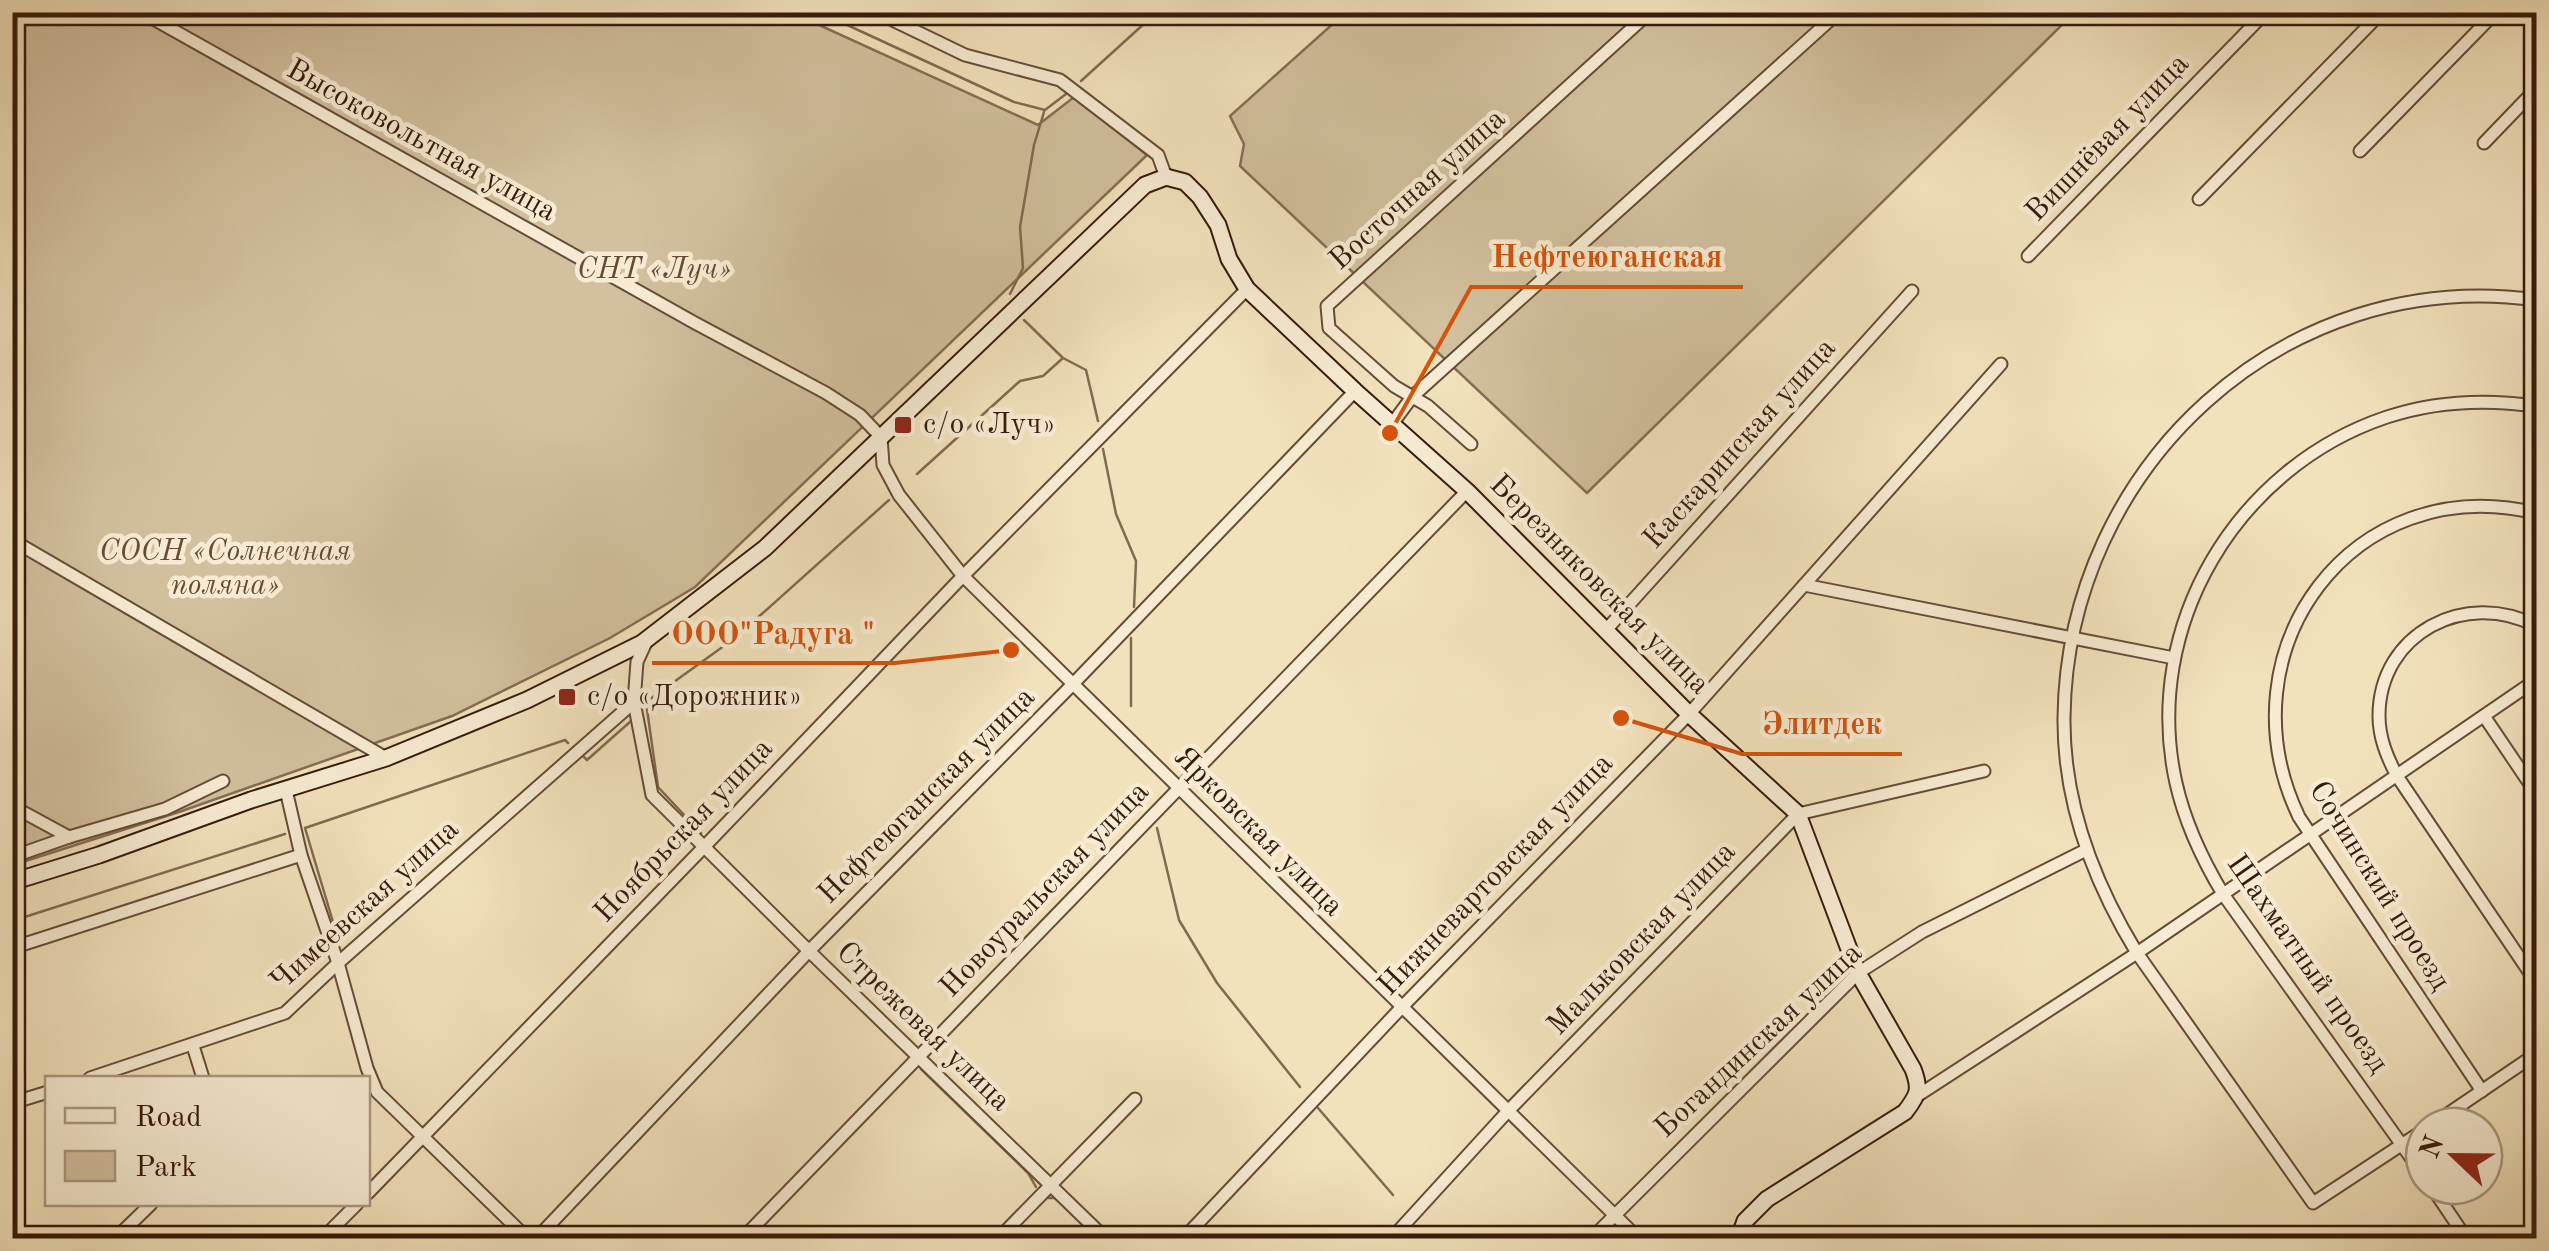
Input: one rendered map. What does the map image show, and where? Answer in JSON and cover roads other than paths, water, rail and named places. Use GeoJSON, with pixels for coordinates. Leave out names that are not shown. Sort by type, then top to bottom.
{"type":"FeatureCollection","features":[{"type":"Feature","properties":{"kind":"street","name":"Высоковольтная улица"},"geometry":{"type":"LineString","coordinates":[[142,12],[678,314],[826,393],[860,415],[881,436]]}},
{"type":"Feature","properties":{"kind":"street"},"geometry":{"type":"LineString","coordinates":[[12,882],[386,758],[527,700],[648,638],[764,548],[1145,185],[1166,177],[1158,155],[1060,80],[965,55],[876,12]]}},
{"type":"Feature","properties":{"kind":"street","name":"Восточная улица"},"geometry":{"type":"LineString","coordinates":[[1471,444],[1428,406],[1394,386],[1329,328],[1328,306],[1650,12]]}},
{"type":"Feature","properties":{"kind":"street"},"geometry":{"type":"LineString","coordinates":[[1392,424],[1412,397],[1839,12]]}},
{"type":"Feature","properties":{"kind":"street","name":"Вишнёвая улица"},"geometry":{"type":"LineString","coordinates":[[2028,256],[2266,12]]}},
{"type":"Feature","properties":{"kind":"street"},"geometry":{"type":"LineString","coordinates":[[2199,199],[2382,12]]}},
{"type":"Feature","properties":{"kind":"street"},"geometry":{"type":"LineString","coordinates":[[2360,151],[2496,12]]}},
{"type":"Feature","properties":{"kind":"street"},"geometry":{"type":"LineString","coordinates":[[2484,143],[2536,89]]}},
{"type":"Feature","properties":{"kind":"street","name":"Березняковская улица"},"geometry":{"type":"LineString","coordinates":[[1166,177],[1185,182],[1200,196],[1247,289],[1467,491],[1689,714],[1798,814],[1858,973],[1912,1069],[1918,1082],[1917,1096]]}},
{"type":"Feature","properties":{"kind":"street","name":"Ноябрьская улица"},"geometry":{"type":"LineString","coordinates":[[370,1191],[963,576],[1247,289]]}},
{"type":"Feature","properties":{"kind":"street","name":"Каскаринская улица"},"geometry":{"type":"LineString","coordinates":[[1606,630],[1912,291]]}},
{"type":"Feature","properties":{"kind":"street"},"geometry":{"type":"LineString","coordinates":[[2403,1144],[2314,1203],[2136,953],[2115,918],[2086,850],[2073,802],[2066,752],[2066,679],[2072,638],[2095,559],[2133,486],[2184,422],[2247,370],[2320,330],[2398,305],[2480,296],[2536,300]]}},
{"type":"Feature","properties":{"kind":"street","name":"Нижневартовская улица"},"geometry":{"type":"LineString","coordinates":[[1184,1238],[1400,1008],[1689,714],[2001,364]]}},
{"type":"Feature","properties":{"kind":"street","name":"Нефтеюганская улица"},"geometry":{"type":"LineString","coordinates":[[537,1238],[809,952],[1355,391]]}},
{"type":"Feature","properties":{"kind":"street","name":"Шахматный проезд"},"geometry":{"type":"LineString","coordinates":[[2403,1144],[2223,894],[2194,840],[2176,780],[2169,719],[2174,658],[2192,598],[2220,544],[2259,496],[2306,456],[2361,426],[2420,408],[2481,402],[2536,406]]}},
{"type":"Feature","properties":{"kind":"street","name":"Ярковская улица"},"geometry":{"type":"LineString","coordinates":[[881,436],[882,465],[899,496],[963,576],[1638,1238]]}},
{"type":"Feature","properties":{"kind":"street","name":"Новоуральская улица"},"geometry":{"type":"LineString","coordinates":[[744,1238],[1467,491]]}},
{"type":"Feature","properties":{"kind":"street","name":"Сочинский проезд"},"geometry":{"type":"LineString","coordinates":[[2482,1091],[2295,808],[2278,759],[2274,718],[2277,677],[2293,628],[2320,584],[2349,555],[2383,532],[2431,513],[2461,508],[2502,507],[2536,513]]}},
{"type":"Feature","properties":{"kind":"street"},"geometry":{"type":"LineString","coordinates":[[12,540],[386,758]]}},
{"type":"Feature","properties":{"kind":"street"},"geometry":{"type":"LineString","coordinates":[[1804,585],[2174,658]]}},
{"type":"Feature","properties":{"kind":"street"},"geometry":{"type":"LineString","coordinates":[[2536,626],[2503,613],[2482,611],[2434,624],[2396,659],[2386,677],[2378,717],[2387,757],[2397,776],[2536,982]]}},
{"type":"Feature","properties":{"kind":"street","name":"Стрежевая улица"},"geometry":{"type":"LineString","coordinates":[[648,638],[637,662],[634,702],[652,795],[1104,1238]]}},
{"type":"Feature","properties":{"kind":"street"},"geometry":{"type":"LineString","coordinates":[[1739,1238],[1745,1221],[1767,1199],[1905,1112],[1917,1096],[2136,953],[2536,680]]}},
{"type":"Feature","properties":{"kind":"street","name":"Чимеевская улица"},"geometry":{"type":"LineString","coordinates":[[96,1076],[285,1013],[634,702]]}},
{"type":"Feature","properties":{"kind":"street"},"geometry":{"type":"LineString","coordinates":[[2484,716],[2536,793]]}},
{"type":"Feature","properties":{"kind":"street"},"geometry":{"type":"LineString","coordinates":[[1798,814],[1984,771]]}},
{"type":"Feature","properties":{"kind":"street"},"geometry":{"type":"LineString","coordinates":[[12,857],[165,808],[222,781]]}},
{"type":"Feature","properties":{"kind":"street"},"geometry":{"type":"LineString","coordinates":[[286,790],[300,854],[378,1092],[527,1238]]}},
{"type":"Feature","properties":{"kind":"street"},"geometry":{"type":"LineString","coordinates":[[12,806],[69,837]]}},
{"type":"Feature","properties":{"kind":"street","name":"Мальковская улица"},"geometry":{"type":"LineString","coordinates":[[1392,1238],[1508,1111],[1798,814]]}},
{"type":"Feature","properties":{"kind":"street","name":"Богандинская улица"},"geometry":{"type":"LineString","coordinates":[[1592,1238],[1858,973],[1922,932],[2086,850]]}},
{"type":"Feature","properties":{"kind":"street"},"geometry":{"type":"LineString","coordinates":[[12,948],[300,854]]}},
{"type":"Feature","properties":{"kind":"street"},"geometry":{"type":"LineString","coordinates":[[193,1046],[203,1076]]}},
{"type":"Feature","properties":{"kind":"street"},"geometry":{"type":"LineString","coordinates":[[2460,1106],[2536,1054]]}},
{"type":"Feature","properties":{"kind":"street"},"geometry":{"type":"LineString","coordinates":[[12,1103],[45,1093]]}},
{"type":"Feature","properties":{"kind":"street"},"geometry":{"type":"LineString","coordinates":[[999,1238],[1135,1099]]}},
{"type":"Feature","properties":{"kind":"street"},"geometry":{"type":"LineString","coordinates":[[116,1238],[148,1206]]}},
{"type":"Feature","properties":{"kind":"street"},"geometry":{"type":"LineString","coordinates":[[323,1238],[355,1206]]}},
{"type":"Feature","properties":{"kind":"street"},"geometry":{"type":"LineString","coordinates":[[2444,1206],[2466,1238]]}},
{"type":"Feature","properties":{"kind":"waterway"},"geometry":{"type":"LineString","coordinates":[[819,12],[1014,102],[1045,110],[1066,94]]}},
{"type":"Feature","properties":{"kind":"waterway"},"geometry":{"type":"LineString","coordinates":[[1081,81],[1157,12]]}},
{"type":"Feature","properties":{"kind":"waterway"},"geometry":{"type":"LineString","coordinates":[[1010,294],[1023,268],[1020,227],[1034,145],[1044,112]]}},
{"type":"Feature","properties":{"kind":"waterway"},"geometry":{"type":"LineString","coordinates":[[1024,320],[1063,358],[1086,370],[1098,421]]}},
{"type":"Feature","properties":{"kind":"waterway"},"geometry":{"type":"LineString","coordinates":[[917,474],[1020,381],[1043,376],[1063,358]]}},
{"type":"Feature","properties":{"kind":"waterway"},"geometry":{"type":"LineString","coordinates":[[1103,449],[1116,514],[1136,561],[1134,607]]}},
{"type":"Feature","properties":{"kind":"waterway"},"geometry":{"type":"LineString","coordinates":[[701,833],[658,787],[646,702],[735,638],[889,500]]}},
{"type":"Feature","properties":{"kind":"waterway"},"geometry":{"type":"LineString","coordinates":[[1131,638],[1131,706]]}},
{"type":"Feature","properties":{"kind":"waterway"},"geometry":{"type":"LineString","coordinates":[[583,756],[587,760],[631,721]]}},
{"type":"Feature","properties":{"kind":"waterway"},"geometry":{"type":"LineString","coordinates":[[339,942],[305,828],[565,740],[568,743]]}},
{"type":"Feature","properties":{"kind":"waterway"},"geometry":{"type":"LineString","coordinates":[[1157,828],[1179,920],[1217,983],[1300,1087]]}},
{"type":"Feature","properties":{"kind":"waterway"},"geometry":{"type":"LineString","coordinates":[[12,921],[285,834]]}},
{"type":"Feature","properties":{"kind":"waterway"},"geometry":{"type":"LineString","coordinates":[[921,1069],[1028,1173],[1036,1187]]}},
{"type":"Feature","properties":{"kind":"waterway"},"geometry":{"type":"LineString","coordinates":[[1318,1108],[1393,1195]]}},
{"type":"Feature","properties":{"kind":"waterway"},"geometry":{"type":"LineString","coordinates":[[1048,1198],[1057,1198]]}},
{"type":"Feature","properties":{"kind":"waterway"},"geometry":{"type":"LineString","coordinates":[[1416,1227],[1423,1238]]}},
{"type":"Feature","properties":{"kind":"waterway"},"geometry":{"type":"LineString","coordinates":[[1087,1229],[1097,1238]]}},
{"type":"Feature","properties":{"kind":"place","name":"с/о «Луч»"},"geometry":{"type":"Point","coordinates":[903,425]}},
{"type":"Feature","properties":{"kind":"place","name":"Нефтеюганская"},"geometry":{"type":"Point","coordinates":[1390,433]}},
{"type":"Feature","properties":{"kind":"place","name":"ООО\"Радуга \""},"geometry":{"type":"Point","coordinates":[1011,650]}},
{"type":"Feature","properties":{"kind":"place","name":"с/о «Дорожник»"},"geometry":{"type":"Point","coordinates":[567,697]}},
{"type":"Feature","properties":{"kind":"place","name":"Элитдек"},"geometry":{"type":"Point","coordinates":[1621,718]}},
{"type":"Feature","properties":{"kind":"park label","name":"СНТ «Луч»"},"geometry":{"type":"Point","coordinates":[654,270]}},
{"type":"Feature","properties":{"kind":"park label","name":"СОСН «Солнечная поляна»"},"geometry":{"type":"Point","coordinates":[225,569]}}]}
